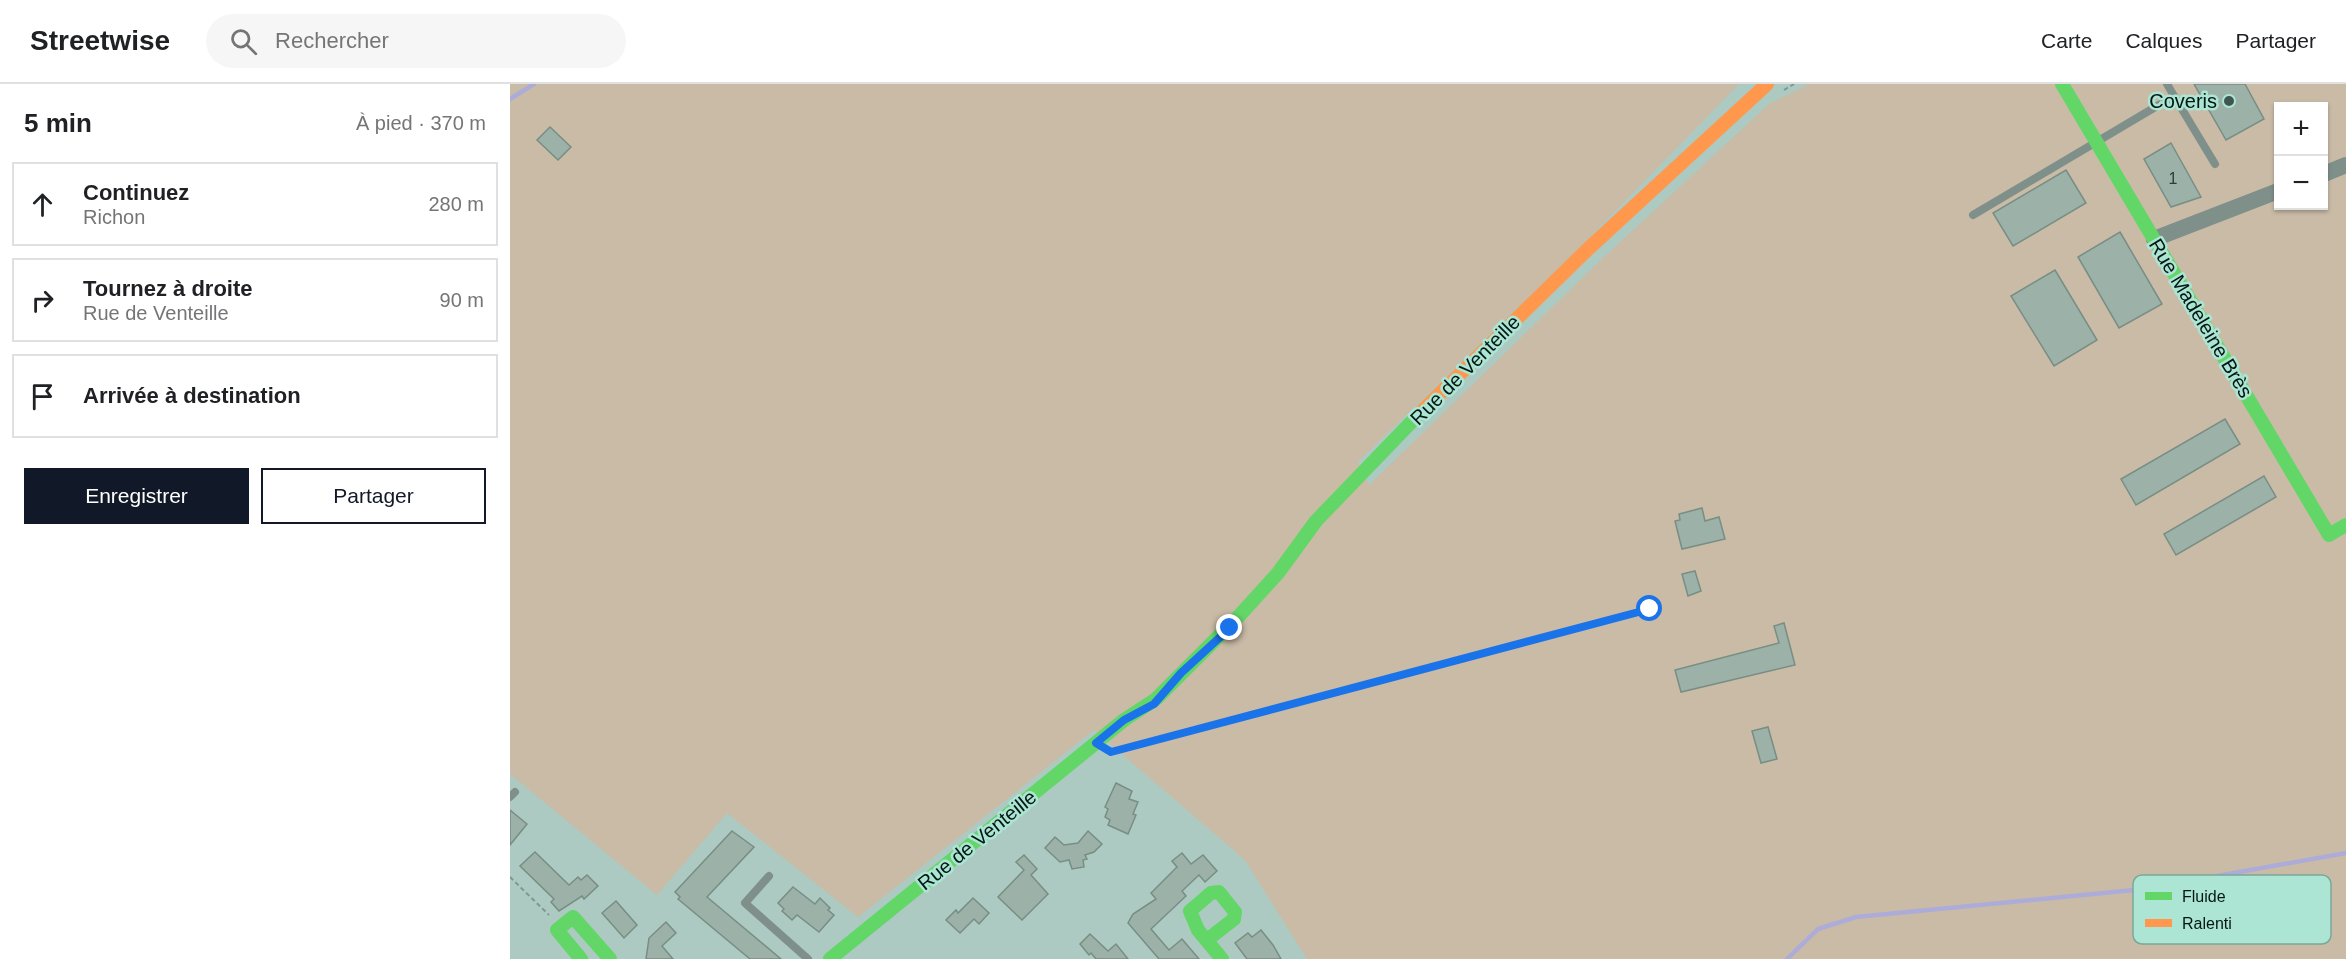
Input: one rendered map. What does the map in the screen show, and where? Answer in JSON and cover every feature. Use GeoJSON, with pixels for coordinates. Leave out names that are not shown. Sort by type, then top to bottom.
{"type":"FeatureCollection","features":[{"type":"Feature","properties":{"kind":"street","name":"Rue de Venteille"},"geometry":{"type":"LineString","coordinates":[[830,959],[1124,720],[1145,695],[1181,673],[1230,628],[1272,580],[1320,515],[1368,466],[1590,247],[1751,96],[1767,84]]}},
{"type":"Feature","properties":{"kind":"street","name":"Rue Madeleine Brès"},"geometry":{"type":"LineString","coordinates":[[2062,84],[2329,535],[2346,525]]}},
{"type":"Feature","properties":{"kind":"street"},"geometry":{"type":"LineString","coordinates":[[2328,172],[2346,165]]}},
{"type":"Feature","properties":{"kind":"street"},"geometry":{"type":"LineString","coordinates":[[2154,239],[2274,193]]}},
{"type":"Feature","properties":{"kind":"street"},"geometry":{"type":"LineString","coordinates":[[581,959],[557,930],[573,917],[610,959]]}},
{"type":"Feature","properties":{"kind":"street"},"geometry":{"type":"LineString","coordinates":[[1207,940],[1222,959]]}},
{"type":"Feature","properties":{"kind":"lane"},"geometry":{"type":"LineString","coordinates":[[2167,84],[2215,164]]}},
{"type":"Feature","properties":{"kind":"lane"},"geometry":{"type":"LineString","coordinates":[[1972,215],[2097,144],[2174,96]]}},
{"type":"Feature","properties":{"kind":"lane"},"geometry":{"type":"LineString","coordinates":[[769,876],[746,903],[808,959]]}},
{"type":"Feature","properties":{"kind":"path"},"geometry":{"type":"LineString","coordinates":[[1096,743],[1111,752],[1650,609]]}},
{"type":"Feature","properties":{"kind":"path"},"geometry":{"type":"LineString","coordinates":[[510,877],[562,928]]}},
{"type":"Feature","properties":{"kind":"shaded area"},"geometry":{"type":"Polygon","coordinates":[[[510,84],[1739,84],[1588,239],[1358,462],[1369,485],[1604,257],[1769,104],[1809,84],[2346,84],[2346,959],[1307,959],[1245,860],[1094,730],[858,917],[727,813],[657,895],[510,774],[510,84]]]}},
{"type":"Feature","properties":{"kind":"building","name":"Coveris"},"geometry":{"type":"Polygon","coordinates":[[[2194,84],[2245,84],[2264,119],[2226,140],[2194,84]]]}},
{"type":"Feature","properties":{"kind":"building"},"geometry":{"type":"Polygon","coordinates":[[[550,127],[571,147],[558,160],[537,140],[550,127]]]}},
{"type":"Feature","properties":{"kind":"building","name":"Coveris"},"geometry":{"type":"Polygon","coordinates":[[[2171,143],[2201,197],[2171,207],[2144,159],[2171,143]]]}},
{"type":"Feature","properties":{"kind":"building"},"geometry":{"type":"Polygon","coordinates":[[[2066,170],[2086,203],[2013,246],[1993,213],[2066,170]]]}},
{"type":"Feature","properties":{"kind":"building"},"geometry":{"type":"Polygon","coordinates":[[[2120,232],[2162,304],[2119,328],[2078,257],[2120,232]]]}},
{"type":"Feature","properties":{"kind":"building"},"geometry":{"type":"Polygon","coordinates":[[[2055,270],[2097,340],[2054,366],[2011,296],[2055,270]]]}},
{"type":"Feature","properties":{"kind":"building"},"geometry":{"type":"Polygon","coordinates":[[[2225,419],[2240,444],[2136,505],[2121,479],[2225,419]]]}},
{"type":"Feature","properties":{"kind":"building"},"geometry":{"type":"Polygon","coordinates":[[[2264,476],[2276,497],[2176,555],[2164,534],[2264,476]]]}},
{"type":"Feature","properties":{"kind":"building"},"geometry":{"type":"Polygon","coordinates":[[[1702,508],[1705,521],[1719,517],[1725,539],[1682,549],[1675,521],[1680,520],[1679,514],[1702,508]]]}},
{"type":"Feature","properties":{"kind":"building"},"geometry":{"type":"Polygon","coordinates":[[[1695,571],[1701,591],[1688,596],[1682,574],[1695,571]]]}},
{"type":"Feature","properties":{"kind":"building"},"geometry":{"type":"Polygon","coordinates":[[[1784,623],[1795,665],[1681,692],[1675,670],[1779,643],[1774,626],[1784,623]]]}},
{"type":"Feature","properties":{"kind":"building"},"geometry":{"type":"Polygon","coordinates":[[[1768,727],[1777,759],[1761,763],[1752,731],[1768,727]]]}},
{"type":"Feature","properties":{"kind":"building"},"geometry":{"type":"Polygon","coordinates":[[[1116,783],[1132,791],[1129,799],[1138,802],[1133,814],[1136,815],[1128,834],[1108,825],[1110,820],[1105,817],[1108,809],[1105,807],[1116,783]]]}},
{"type":"Feature","properties":{"kind":"building"},"geometry":{"type":"Polygon","coordinates":[[[510,810],[527,824],[510,845],[510,810]]]}},
{"type":"Feature","properties":{"kind":"building"},"geometry":{"type":"Polygon","coordinates":[[[732,831],[754,847],[707,897],[781,959],[750,959],[678,899],[680,897],[675,892],[732,831]]]}},
{"type":"Feature","properties":{"kind":"building"},"geometry":{"type":"Polygon","coordinates":[[[1088,831],[1102,844],[1094,852],[1085,855],[1087,859],[1083,860],[1084,867],[1072,869],[1069,860],[1060,862],[1045,848],[1055,837],[1064,845],[1078,843],[1088,831]]]}},
{"type":"Feature","properties":{"kind":"building"},"geometry":{"type":"Polygon","coordinates":[[[535,852],[569,885],[578,877],[581,880],[587,875],[598,886],[584,899],[582,896],[559,911],[551,902],[554,899],[520,866],[535,852]]]}},
{"type":"Feature","properties":{"kind":"building"},"geometry":{"type":"Polygon","coordinates":[[[1182,853],[1191,864],[1203,855],[1217,871],[1205,882],[1199,875],[1182,891],[1186,896],[1151,929],[1169,950],[1182,939],[1199,959],[1159,959],[1128,923],[1133,914],[1156,899],[1151,893],[1177,867],[1172,861],[1182,853]]]}},
{"type":"Feature","properties":{"kind":"building"},"geometry":{"type":"Polygon","coordinates":[[[1024,855],[1037,869],[1031,875],[1048,894],[1022,920],[998,897],[1024,870],[1016,862],[1024,855]]]}},
{"type":"Feature","properties":{"kind":"building"},"geometry":{"type":"Polygon","coordinates":[[[793,887],[815,904],[820,898],[830,908],[828,910],[834,915],[819,932],[797,915],[792,920],[782,911],[784,909],[778,903],[793,887]]]}},
{"type":"Feature","properties":{"kind":"building"},"geometry":{"type":"Polygon","coordinates":[[[973,898],[989,913],[979,924],[974,919],[960,933],[946,920],[956,910],[958,913],[973,898]]]}},
{"type":"Feature","properties":{"kind":"building"},"geometry":{"type":"Polygon","coordinates":[[[616,901],[637,925],[624,938],[602,913],[616,901]]]}},
{"type":"Feature","properties":{"kind":"building"},"geometry":{"type":"Polygon","coordinates":[[[666,922],[676,933],[662,946],[673,959],[646,959],[649,938],[666,922]]]}},
{"type":"Feature","properties":{"kind":"building"},"geometry":{"type":"Polygon","coordinates":[[[1261,930],[1281,959],[1247,959],[1235,943],[1248,933],[1252,937],[1261,930]]]}},
{"type":"Feature","properties":{"kind":"building"},"geometry":{"type":"Polygon","coordinates":[[[1090,934],[1108,951],[1116,944],[1128,959],[1096,959],[1091,953],[1089,955],[1080,944],[1090,934]]]}},
{"type":"Feature","properties":{"kind":"waterway"},"geometry":{"type":"LineString","coordinates":[[510,99],[534,84]]}},
{"type":"Feature","properties":{"kind":"waterway"},"geometry":{"type":"LineString","coordinates":[[2223,875],[2346,853]]}},
{"type":"Feature","properties":{"kind":"waterway"},"geometry":{"type":"LineString","coordinates":[[1787,959],[1818,929],[1856,917],[2133,890]]}},
{"type":"Feature","properties":{"kind":"traffic: fast"},"geometry":{"type":"LineString","coordinates":[[2062,84],[2329,535],[2346,525]]}},
{"type":"Feature","properties":{"kind":"traffic: fast"},"geometry":{"type":"LineString","coordinates":[[830,959],[1124,720],[1156,699],[1239,616],[1278,573],[1316,521],[1421,412]]}},
{"type":"Feature","properties":{"kind":"traffic: fast"},"geometry":{"type":"LineString","coordinates":[[1207,940],[1234,919],[1235,912],[1219,892],[1211,893],[1190,911],[1198,930],[1222,959]]}},
{"type":"Feature","properties":{"kind":"traffic: fast"},"geometry":{"type":"LineString","coordinates":[[581,959],[557,930],[573,917],[610,959]]}},
{"type":"Feature","properties":{"kind":"traffic: slow"},"geometry":{"type":"LineString","coordinates":[[1421,412],[1588,249],[1767,84]]}},
{"type":"Feature","properties":{"kind":"place","name":"Coveris"},"geometry":{"type":"Point","coordinates":[2229,101]}},
{"type":"Feature","properties":{"kind":"route"},"geometry":{"type":"LineString","coordinates":[[1230,628],[1181,673],[1154,704],[1141,713],[1124,720],[1096,743],[1111,752],[1650,609]]}}]}
